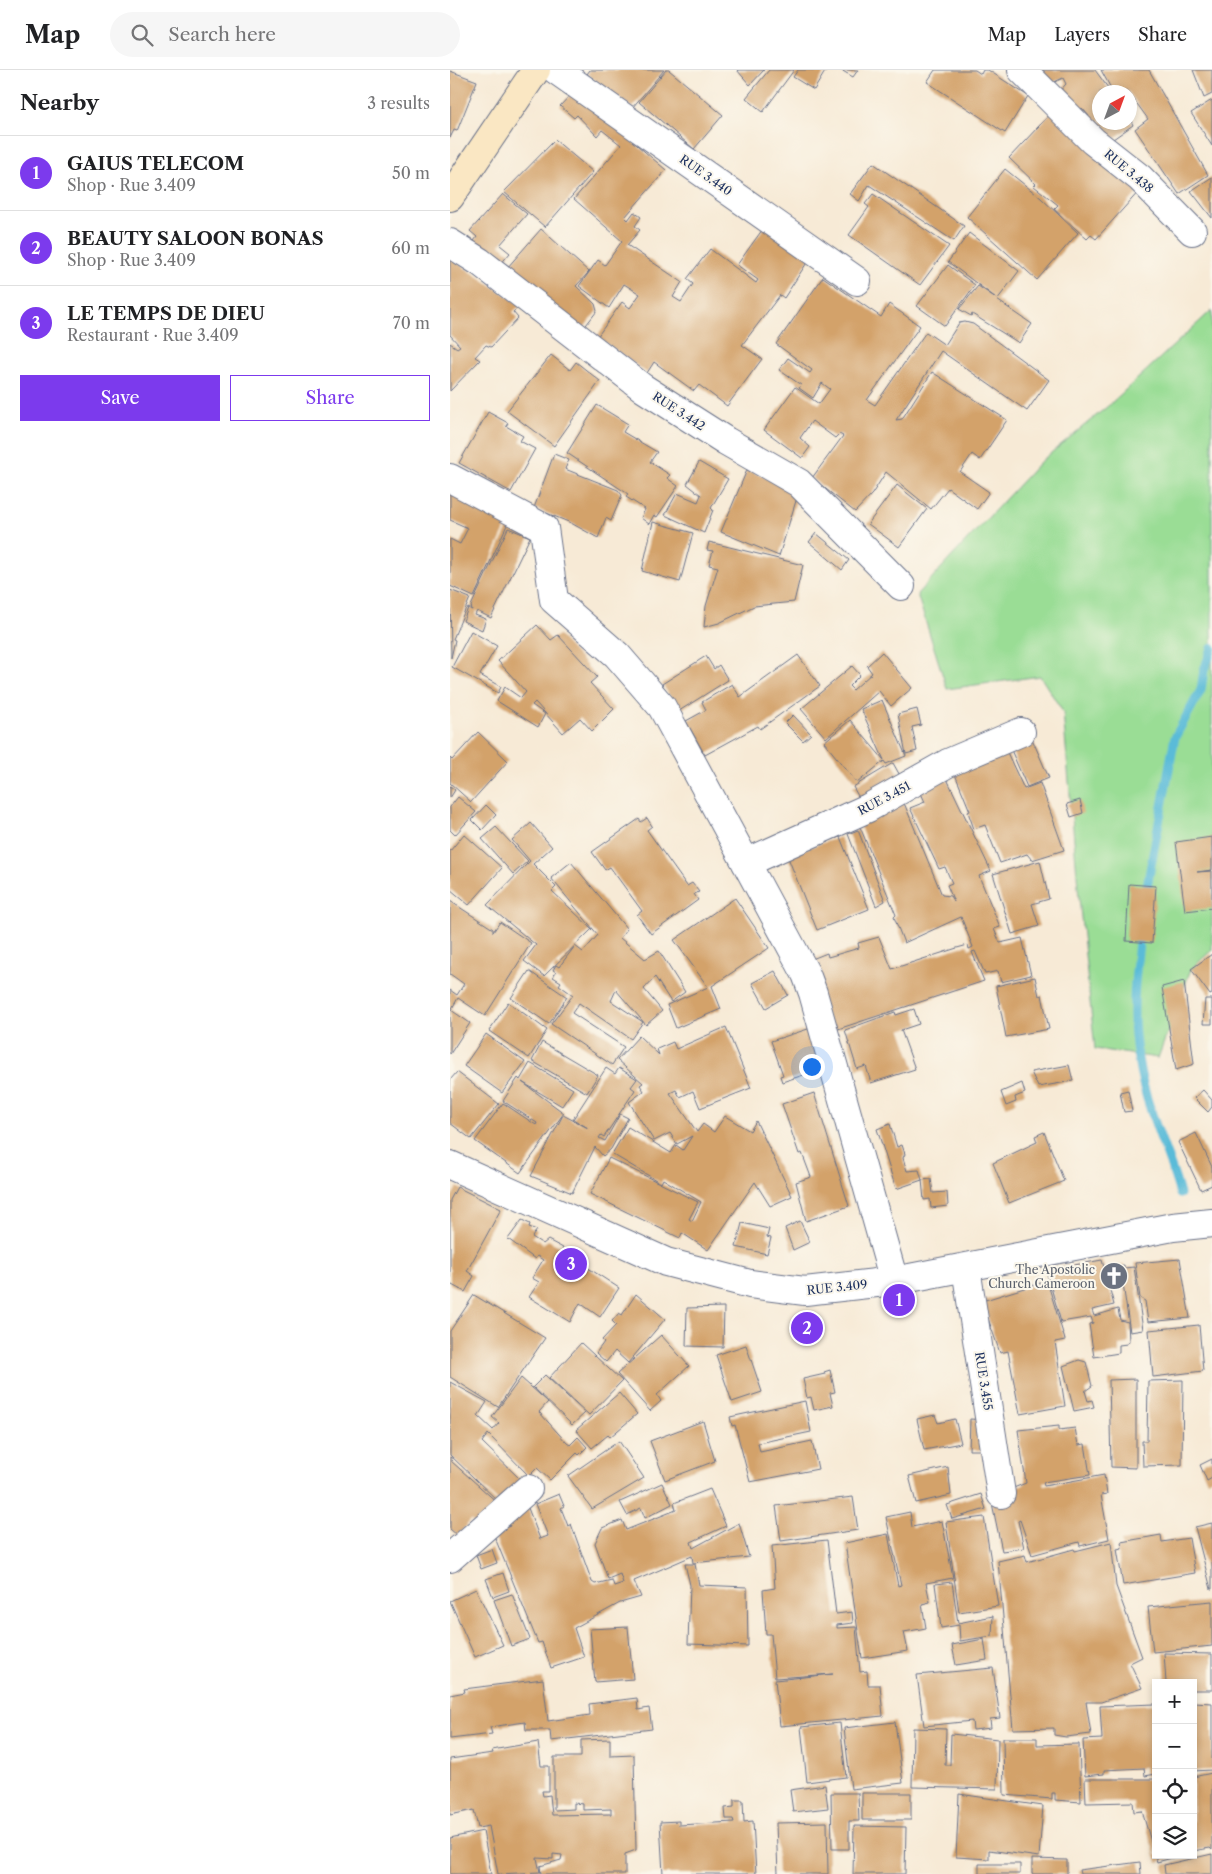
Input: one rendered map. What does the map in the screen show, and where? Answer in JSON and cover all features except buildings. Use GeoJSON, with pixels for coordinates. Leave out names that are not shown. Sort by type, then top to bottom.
{"type":"FeatureCollection","features":[{"type":"Feature","properties":{"kind":"main road"},"geometry":{"type":"LineString","coordinates":[[450,197],[536,70]]}},
{"type":"Feature","properties":{"kind":"street","name":"RUE 3.440"},"geometry":{"type":"LineString","coordinates":[[556,70],[857,280]]}},
{"type":"Feature","properties":{"kind":"street","name":"RUE 3.438"},"geometry":{"type":"LineString","coordinates":[[1022,70],[1093,141],[1140,178],[1192,231]]}},
{"type":"Feature","properties":{"kind":"street","name":"RUE 3.442"},"geometry":{"type":"LineString","coordinates":[[450,243],[480,262],[643,388],[726,441],[799,484],[901,586]]}},
{"type":"Feature","properties":{"kind":"street"},"geometry":{"type":"LineString","coordinates":[[450,478],[544,528],[554,600],[617,656],[662,707],[806,974],[814,993],[894,1281]]}},
{"type":"Feature","properties":{"kind":"street","name":"RUE 3.451"},"geometry":{"type":"LineString","coordinates":[[746,863],[868,808],[948,763],[1020,732]]}},
{"type":"Feature","properties":{"kind":"street","name":"RUE 3.409"},"geometry":{"type":"LineString","coordinates":[[450,1165],[666,1262],[750,1284],[804,1291],[894,1281],[1173,1227],[1212,1223]]}},
{"type":"Feature","properties":{"kind":"street","name":"RUE 3.455"},"geometry":{"type":"LineString","coordinates":[[966,1268],[1001,1494]]}},
{"type":"Feature","properties":{"kind":"street"},"geometry":{"type":"LineString","coordinates":[[450,1558],[528,1489]]}},
{"type":"Feature","properties":{"kind":"green space"},"geometry":{"type":"Polygon","coordinates":[[[1212,310],[1212,950],[1191,969],[1158,1058],[1095,1049],[1079,898],[1063,712],[1040,676],[947,689],[917,594],[1040,462],[1108,406],[1212,310]]]}},
{"type":"Feature","properties":{"kind":"waterway"},"geometry":{"type":"LineString","coordinates":[[1145,897],[1175,737],[1201,690],[1204,670],[1212,648]]}},
{"type":"Feature","properties":{"kind":"waterway"},"geometry":{"type":"LineString","coordinates":[[1140,932],[1134,1005],[1138,1059],[1147,1099],[1180,1194]]}},
{"type":"Feature","properties":{"kind":"place","name":"LE TEMPS DE DIEU"},"geometry":{"type":"Point","coordinates":[571,1264]}},
{"type":"Feature","properties":{"kind":"place","name":"The Apostolic Church Cameroon"},"geometry":{"type":"Point","coordinates":[1114,1276]}},
{"type":"Feature","properties":{"kind":"place","name":"GAIUS TELECOM"},"geometry":{"type":"Point","coordinates":[899,1300]}},
{"type":"Feature","properties":{"kind":"place","name":"BEAUTY SALOON BONAS"},"geometry":{"type":"Point","coordinates":[807,1328]}}]}
